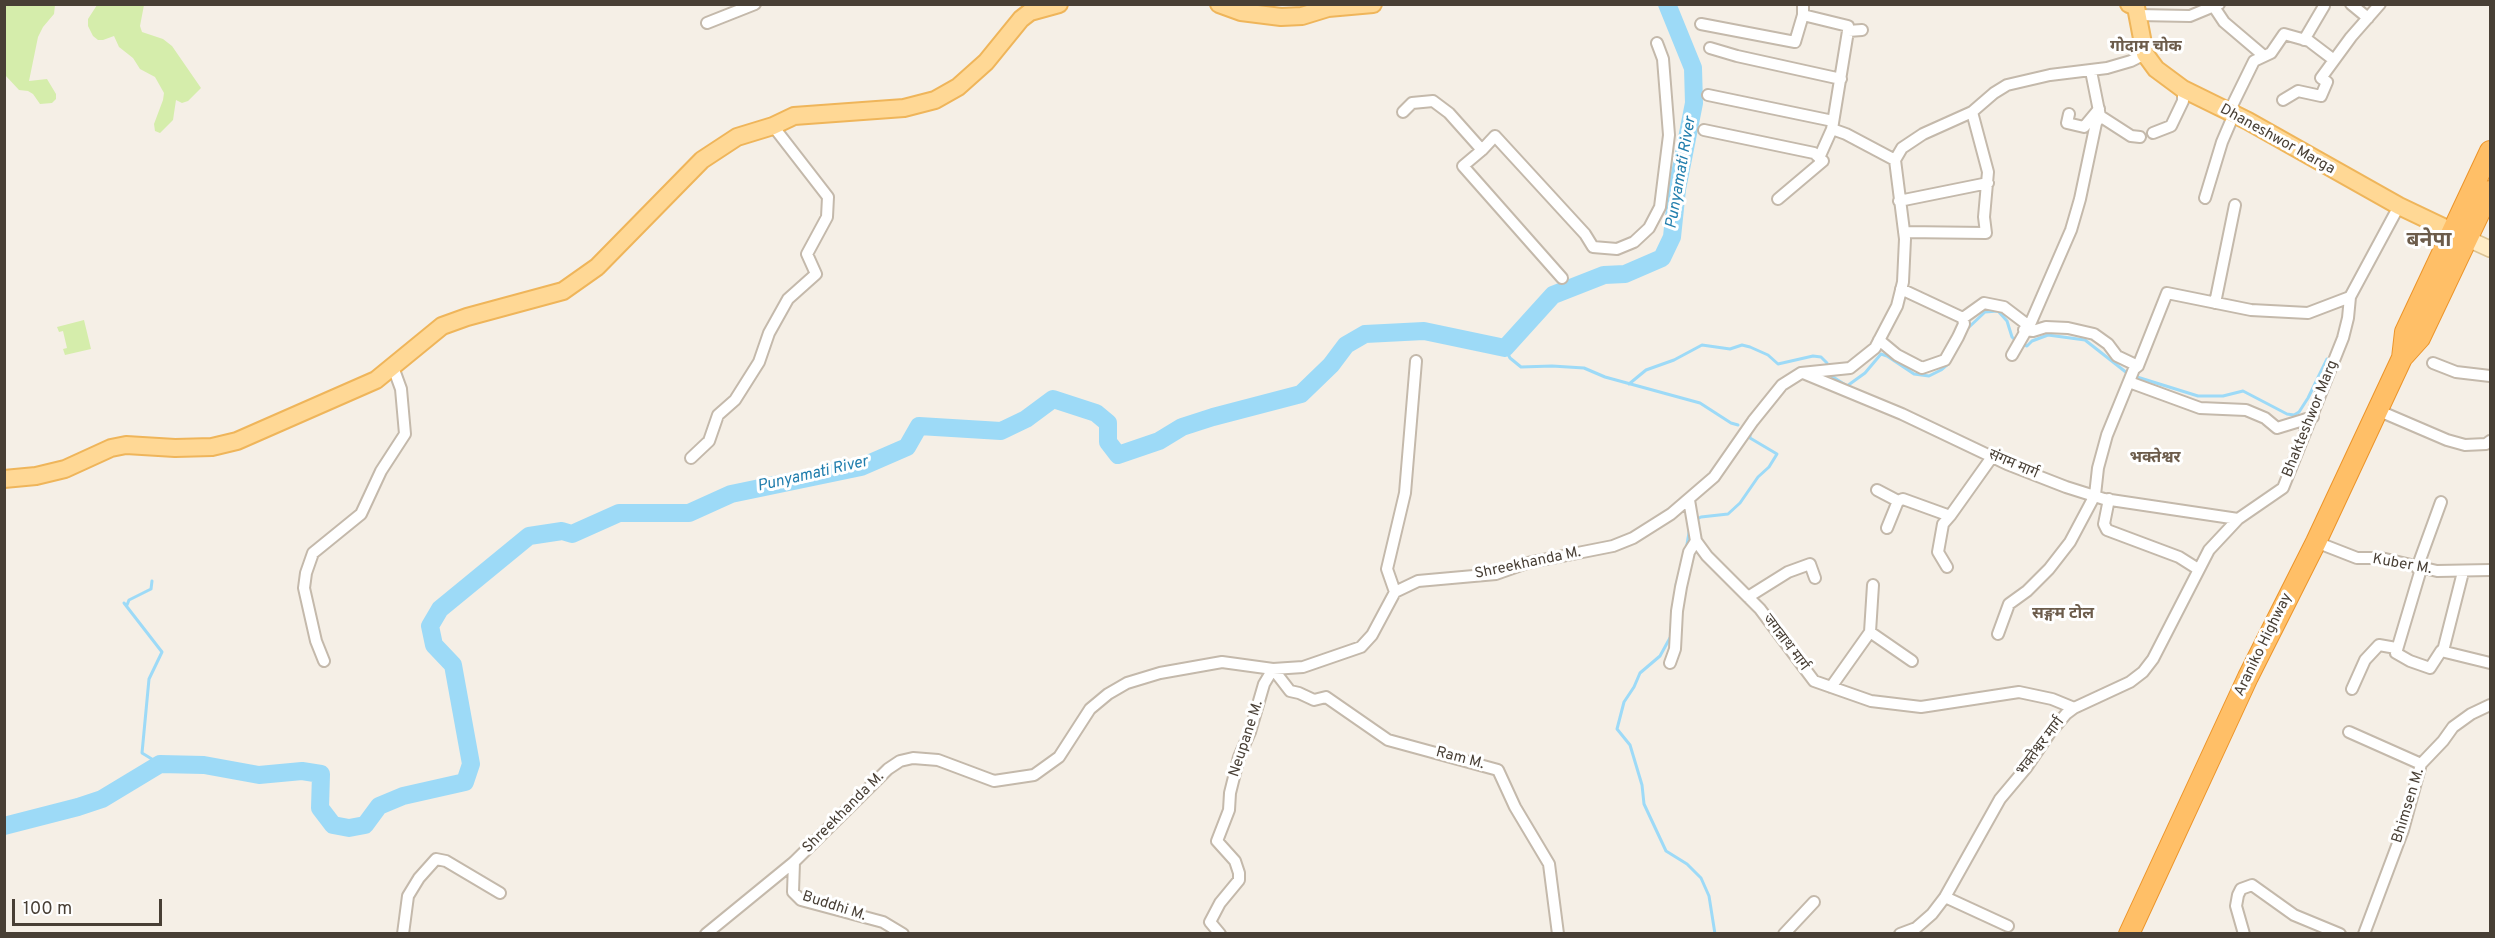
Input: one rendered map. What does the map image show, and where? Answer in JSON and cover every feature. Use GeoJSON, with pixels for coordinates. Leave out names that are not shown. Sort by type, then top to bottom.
{"type":"FeatureCollection","features":[{"type":"Feature","properties":{"kind":"highway","name":"Araniko Highway"},"geometry":{"type":"LineString","coordinates":[[2461,235],[2490,151]]}},
{"type":"Feature","properties":{"kind":"highway","name":"Araniko Highway"},"geometry":{"type":"LineString","coordinates":[[2129,933],[2248,677],[2316,542],[2402,358],[2405,332],[2461,235],[2490,191]]}},
{"type":"Feature","properties":{"kind":"main road"},"geometry":{"type":"LineString","coordinates":[[4,479],[36,476],[65,469],[111,448],[126,445],[175,448],[212,447],[237,441],[376,380],[442,326],[467,316],[562,291],[597,267],[702,160],[737,137],[773,126],[794,116],[904,108],[935,100],[958,87],[986,62],[1021,19],[1030,12],[1059,4]]}},
{"type":"Feature","properties":{"kind":"main road"},"geometry":{"type":"LineString","coordinates":[[1219,4],[1241,12],[1281,17],[1302,16],[1327,6],[1373,4]]}},
{"type":"Feature","properties":{"kind":"main road"},"geometry":{"type":"LineString","coordinates":[[2135,8],[2145,54]]}},
{"type":"Feature","properties":{"kind":"main road","name":"Dhaneshwor Marga"},"geometry":{"type":"LineString","coordinates":[[2145,54],[2156,69],[2183,89],[2232,113],[2399,206],[2461,235]]}},
{"type":"Feature","properties":{"kind":"street"},"geometry":{"type":"LineString","coordinates":[[707,24],[755,4]]}},
{"type":"Feature","properties":{"kind":"street"},"geometry":{"type":"LineString","coordinates":[[2304,40],[2324,6],[2323,4]]}},
{"type":"Feature","properties":{"kind":"street"},"geometry":{"type":"LineString","coordinates":[[2351,4],[2368,18]]}},
{"type":"Feature","properties":{"kind":"street"},"geometry":{"type":"LineString","coordinates":[[2283,100],[2298,91],[2321,96],[2327,82],[2321,78],[2380,4]]}},
{"type":"Feature","properties":{"kind":"street"},"geometry":{"type":"LineString","coordinates":[[2135,8],[2190,16],[2216,6],[2224,22],[2264,57]]}},
{"type":"Feature","properties":{"kind":"street"},"geometry":{"type":"LineString","coordinates":[[1701,24],[1795,42],[1803,10],[1848,26],[1833,125],[1819,158]]}},
{"type":"Feature","properties":{"kind":"street"},"geometry":{"type":"LineString","coordinates":[[1848,31],[1862,30]]}},
{"type":"Feature","properties":{"kind":"street"},"geometry":{"type":"LineString","coordinates":[[2205,198],[2232,113],[2254,61],[2271,53],[2284,34],[2309,41],[2334,60]]}},
{"type":"Feature","properties":{"kind":"street"},"geometry":{"type":"LineString","coordinates":[[1562,278],[1463,166],[1495,136],[1585,234],[1593,247],[1617,249],[1634,242],[1649,228],[1660,207],[1669,135],[1663,59],[1657,43]]}},
{"type":"Feature","properties":{"kind":"street"},"geometry":{"type":"LineString","coordinates":[[1710,48],[1841,79]]}},
{"type":"Feature","properties":{"kind":"street"},"geometry":{"type":"LineString","coordinates":[[1801,373],[1850,368],[1875,348],[1897,306],[1905,265],[1904,232],[1895,160],[1902,148],[1972,112],[1994,93],[2007,86],[2050,75],[2091,71],[2131,61],[2145,54]]}},
{"type":"Feature","properties":{"kind":"street"},"geometry":{"type":"LineString","coordinates":[[2012,355],[2071,230],[2080,199],[2100,112],[2091,71]]}},
{"type":"Feature","properties":{"kind":"street"},"geometry":{"type":"LineString","coordinates":[[2153,133],[2171,126],[2183,101],[2183,89]]}},
{"type":"Feature","properties":{"kind":"street"},"geometry":{"type":"LineString","coordinates":[[1708,95],[1833,125],[1895,160]]}},
{"type":"Feature","properties":{"kind":"street"},"geometry":{"type":"LineString","coordinates":[[1403,112],[1412,103],[1433,101],[1449,113],[1482,150]]}},
{"type":"Feature","properties":{"kind":"street"},"geometry":{"type":"LineString","coordinates":[[1904,232],[1986,233],[1984,218],[1988,183],[1986,157],[1972,112]]}},
{"type":"Feature","properties":{"kind":"street"},"geometry":{"type":"LineString","coordinates":[[2069,114],[2067,123],[2084,126],[2100,112]]}},
{"type":"Feature","properties":{"kind":"street"},"geometry":{"type":"LineString","coordinates":[[2100,112],[2131,136],[2140,137]]}},
{"type":"Feature","properties":{"kind":"street"},"geometry":{"type":"LineString","coordinates":[[691,458],[709,441],[718,415],[735,400],[759,362],[769,333],[788,299],[816,274],[807,254],[827,217],[828,197],[773,126]]}},
{"type":"Feature","properties":{"kind":"street"},"geometry":{"type":"LineString","coordinates":[[1704,130],[1814,153],[1823,162],[1778,199]]}},
{"type":"Feature","properties":{"kind":"street"},"geometry":{"type":"LineString","coordinates":[[1899,201],[1988,183]]}},
{"type":"Feature","properties":{"kind":"street"},"geometry":{"type":"LineString","coordinates":[[2215,303],[2235,205]]}},
{"type":"Feature","properties":{"kind":"street"},"geometry":{"type":"LineString","coordinates":[[1998,634],[2009,604],[2027,591],[2049,569],[2070,542],[2095,495],[2098,468],[2107,435],[2134,369],[2139,366],[2168,293],[2251,310],[2308,313],[2350,297],[2399,206]]}},
{"type":"Feature","properties":{"kind":"street"},"geometry":{"type":"LineString","coordinates":[[2461,235],[2490,249]]}},
{"type":"Feature","properties":{"kind":"street"},"geometry":{"type":"LineString","coordinates":[[1901,289],[1963,318]]}},
{"type":"Feature","properties":{"kind":"street","name":"Bhakteshwor Marg"},"geometry":{"type":"LineString","coordinates":[[2238,519],[2283,488],[2343,338],[2350,297]]}},
{"type":"Feature","properties":{"kind":"street"},"geometry":{"type":"LineString","coordinates":[[1963,318],[1984,303],[2004,307],[2026,328],[2033,331],[2046,327],[2068,328],[2094,334],[2108,344],[2117,356],[2139,366]]}},
{"type":"Feature","properties":{"kind":"street"},"geometry":{"type":"LineString","coordinates":[[1879,340],[1897,355],[1922,368],[1945,360],[1964,324],[1963,318]]}},
{"type":"Feature","properties":{"kind":"street"},"geometry":{"type":"LineString","coordinates":[[1395,592],[1387,570],[1405,492],[1416,361]]}},
{"type":"Feature","properties":{"kind":"street"},"geometry":{"type":"LineString","coordinates":[[2433,363],[2457,372],[2490,376]]}},
{"type":"Feature","properties":{"kind":"street"},"geometry":{"type":"LineString","coordinates":[[324,661],[316,641],[304,588],[306,573],[313,553],[358,516],[390,456],[405,434],[401,389],[393,367]]}},
{"type":"Feature","properties":{"kind":"street","name":"संगम मार्ग"},"geometry":{"type":"LineString","coordinates":[[1801,373],[1902,414],[1992,457],[2066,487],[2109,499],[2238,519]]}},
{"type":"Feature","properties":{"kind":"street","name":"Shreekhanda M."},"geometry":{"type":"LineString","coordinates":[[706,933],[794,862],[888,769],[900,761],[913,758],[938,760],[994,781],[1034,775],[1059,756],[1090,709],[1108,694],[1127,683],[1160,673],[1222,662],[1273,669],[1303,667],[1362,647],[1372,635],[1395,592],[1418,580],[1496,574],[1527,563],[1613,546],[1633,538],[1690,502],[1714,477],[1753,421],[1782,385],[1801,373]]}},
{"type":"Feature","properties":{"kind":"street"},"geometry":{"type":"LineString","coordinates":[[2129,382],[2200,408],[2246,410],[2265,418],[2277,428],[2313,417]]}},
{"type":"Feature","properties":{"kind":"street"},"geometry":{"type":"LineString","coordinates":[[2377,410],[2447,440],[2465,445],[2486,444],[2490,441]]}},
{"type":"Feature","properties":{"kind":"street"},"geometry":{"type":"LineString","coordinates":[[1947,567],[1938,552],[1943,524],[1992,457]]}},
{"type":"Feature","properties":{"kind":"street"},"geometry":{"type":"LineString","coordinates":[[1877,490],[1898,501],[1903,499],[1950,516]]}},
{"type":"Feature","properties":{"kind":"street"},"geometry":{"type":"LineString","coordinates":[[2109,499],[2104,524],[2107,530],[2179,556],[2199,569]]}},
{"type":"Feature","properties":{"kind":"street"},"geometry":{"type":"LineString","coordinates":[[1887,528],[1898,501]]}},
{"type":"Feature","properties":{"kind":"street"},"geometry":{"type":"LineString","coordinates":[[1670,663],[1675,649],[1681,587],[1689,552],[1696,536],[1690,502]]}},
{"type":"Feature","properties":{"kind":"street"},"geometry":{"type":"LineString","coordinates":[[2441,502],[2419,568],[2396,652],[2410,661],[2430,668],[2443,651],[2463,572]]}},
{"type":"Feature","properties":{"kind":"street","name":"भक्तेश्वर मार्ग"},"geometry":{"type":"LineString","coordinates":[[1900,933],[1916,928],[1932,914],[1945,897],[2000,799],[2026,768],[2049,734],[2074,708],[2130,682],[2143,672],[2153,659],[2209,550],[2238,519]]}},
{"type":"Feature","properties":{"kind":"street","name":"जगन्नाथ मार्ग"},"geometry":{"type":"LineString","coordinates":[[1696,536],[1707,556],[1749,597],[1814,681],[1871,701],[1921,707],[2019,692],[2052,699],[2074,708]]}},
{"type":"Feature","properties":{"kind":"street","name":"Kuber M."},"geometry":{"type":"LineString","coordinates":[[2316,542],[2357,558],[2381,558],[2419,568],[2463,572],[2490,570]]}},
{"type":"Feature","properties":{"kind":"street"},"geometry":{"type":"LineString","coordinates":[[1749,597],[1788,572],[1810,564],[1815,578]]}},
{"type":"Feature","properties":{"kind":"street"},"geometry":{"type":"LineString","coordinates":[[1831,687],[1870,632],[1873,585]]}},
{"type":"Feature","properties":{"kind":"street"},"geometry":{"type":"LineString","coordinates":[[1870,632],[1912,661]]}},
{"type":"Feature","properties":{"kind":"street"},"geometry":{"type":"LineString","coordinates":[[2352,689],[2365,660],[2379,645],[2396,648]]}},
{"type":"Feature","properties":{"kind":"street"},"geometry":{"type":"LineString","coordinates":[[2443,651],[2490,663]]}},
{"type":"Feature","properties":{"kind":"street","name":"Neupane M."},"geometry":{"type":"LineString","coordinates":[[1220,933],[1210,922],[1220,903],[1239,880],[1239,873],[1235,861],[1217,841],[1229,810],[1230,793],[1239,757],[1250,732],[1264,684],[1273,669]]}},
{"type":"Feature","properties":{"kind":"street","name":"Ram M."},"geometry":{"type":"LineString","coordinates":[[1273,669],[1290,691],[1314,700],[1326,697],[1388,740],[1498,770],[1515,807],[1548,864],[1558,933]]}},
{"type":"Feature","properties":{"kind":"street","name":"Bhimsen M."},"geometry":{"type":"LineString","coordinates":[[2364,933],[2403,830],[2421,764],[2454,727],[2471,714],[2490,705]]}},
{"type":"Feature","properties":{"kind":"street"},"geometry":{"type":"LineString","coordinates":[[2349,732],[2421,764]]}},
{"type":"Feature","properties":{"kind":"street"},"geometry":{"type":"LineString","coordinates":[[403,933],[408,896],[419,878],[436,859],[446,861],[500,893]]}},
{"type":"Feature","properties":{"kind":"street","name":"Buddhi M."},"geometry":{"type":"LineString","coordinates":[[794,862],[793,892],[801,900],[883,922],[903,933]]}},
{"type":"Feature","properties":{"kind":"street"},"geometry":{"type":"LineString","coordinates":[[2244,933],[2236,906],[2241,889],[2252,885],[2294,915],[2340,933]]}},
{"type":"Feature","properties":{"kind":"street"},"geometry":{"type":"LineString","coordinates":[[1945,897],[2008,926]]}},
{"type":"Feature","properties":{"kind":"street"},"geometry":{"type":"LineString","coordinates":[[1784,933],[1814,902]]}},
{"type":"Feature","properties":{"kind":"green space"},"geometry":{"type":"Polygon","coordinates":[[[4,5],[55,5],[54,14],[38,37],[29,81],[47,79],[56,94],[56,99],[52,103],[40,104],[33,94],[19,90],[5,75],[4,5]]]}},
{"type":"Feature","properties":{"kind":"green space"},"geometry":{"type":"Polygon","coordinates":[[[97,5],[144,5],[140,26],[142,32],[163,39],[172,46],[201,88],[188,101],[182,103],[176,100],[173,120],[160,133],[155,131],[154,124],[164,93],[155,77],[140,69],[133,58],[119,47],[114,36],[98,40],[93,36],[88,26],[88,19],[97,5]]]}},
{"type":"Feature","properties":{"kind":"green space"},"geometry":{"type":"Polygon","coordinates":[[[84,320],[91,349],[65,355],[63,349],[67,348],[63,331],[59,332],[57,327],[84,320]]]}},
{"type":"Feature","properties":{"kind":"waterway","name":"Punyamati River"},"geometry":{"type":"LineString","coordinates":[[4,826],[102,799],[160,764],[204,765],[259,775],[302,771],[321,774],[320,808],[333,825],[349,828],[365,825],[379,806],[403,796],[465,782],[471,764],[453,665],[434,645],[430,626],[440,609],[529,536],[562,531],[572,534],[619,513],[689,513],[731,494],[861,467],[907,447],[919,426],[1001,431],[1026,419],[1053,399],[1096,413],[1108,423],[1108,442],[1118,455],[1159,441],[1182,427],[1301,394],[1331,365],[1346,345],[1365,334],[1424,331],[1505,348],[1553,295],[1604,275],[1625,274],[1662,258],[1672,237],[1677,189],[1694,103],[1693,68],[1667,4]]}},
{"type":"Feature","properties":{"kind":"waterway"},"geometry":{"type":"LineString","coordinates":[[1967,329],[1985,312],[1998,311],[2007,321],[2012,337],[2016,341]]}},
{"type":"Feature","properties":{"kind":"waterway"},"geometry":{"type":"LineString","coordinates":[[2022,344],[2027,346],[2032,341],[2048,335],[2085,340],[2127,373]]}},
{"type":"Feature","properties":{"kind":"waterway"},"geometry":{"type":"LineString","coordinates":[[1629,384],[1646,370],[1674,360],[1702,345],[1730,349],[1742,345],[1768,355],[1778,364],[1813,356],[1821,357],[1827,363]]}},
{"type":"Feature","properties":{"kind":"waterway"},"geometry":{"type":"LineString","coordinates":[[1505,348],[1510,358],[1521,367],[1584,368],[1605,377],[1700,403],[1738,425]]}},
{"type":"Feature","properties":{"kind":"waterway"},"geometry":{"type":"LineString","coordinates":[[1830,375],[1847,386],[1865,373],[1881,354],[1914,374],[1929,376],[1948,364]]}},
{"type":"Feature","properties":{"kind":"waterway"},"geometry":{"type":"LineString","coordinates":[[2137,377],[2198,396],[2223,396],[2243,391],[2287,414],[2294,415],[2299,412],[2308,398],[2327,359]]}},
{"type":"Feature","properties":{"kind":"waterway"},"geometry":{"type":"LineString","coordinates":[[1695,520],[1701,517],[1728,514],[1740,503],[1758,477],[1769,467],[1777,454],[1750,438],[1750,434]]}},
{"type":"Feature","properties":{"kind":"waterway"},"geometry":{"type":"LineString","coordinates":[[1686,550],[1690,527]]}},
{"type":"Feature","properties":{"kind":"waterway"},"geometry":{"type":"LineString","coordinates":[[1676,585],[1680,571]]}},
{"type":"Feature","properties":{"kind":"waterway"},"geometry":{"type":"LineString","coordinates":[[127,605],[129,600],[151,589],[152,581]]}},
{"type":"Feature","properties":{"kind":"waterway"},"geometry":{"type":"LineString","coordinates":[[124,603],[162,652],[149,679],[142,753],[160,764]]}},
{"type":"Feature","properties":{"kind":"waterway"},"geometry":{"type":"LineString","coordinates":[[1671,629],[1672,612]]}},
{"type":"Feature","properties":{"kind":"waterway"},"geometry":{"type":"LineString","coordinates":[[1671,636],[1660,656],[1640,673],[1624,702],[1617,729],[1630,745],[1642,785],[1644,804],[1666,851],[1687,864],[1701,878],[1709,896],[1715,934]]}},
{"type":"Feature","properties":{"kind":"district","name":"गाेदाम चाेक"},"geometry":{"type":"Point","coordinates":[2146,48]}},
{"type":"Feature","properties":{"kind":"district","name":"बनेपा"},"geometry":{"type":"Point","coordinates":[2429,242]}},
{"type":"Feature","properties":{"kind":"district","name":"भक्तेश्वर"},"geometry":{"type":"Point","coordinates":[2155,459]}},
{"type":"Feature","properties":{"kind":"district","name":"सङ्गम टोल"},"geometry":{"type":"Point","coordinates":[2063,615]}}]}
